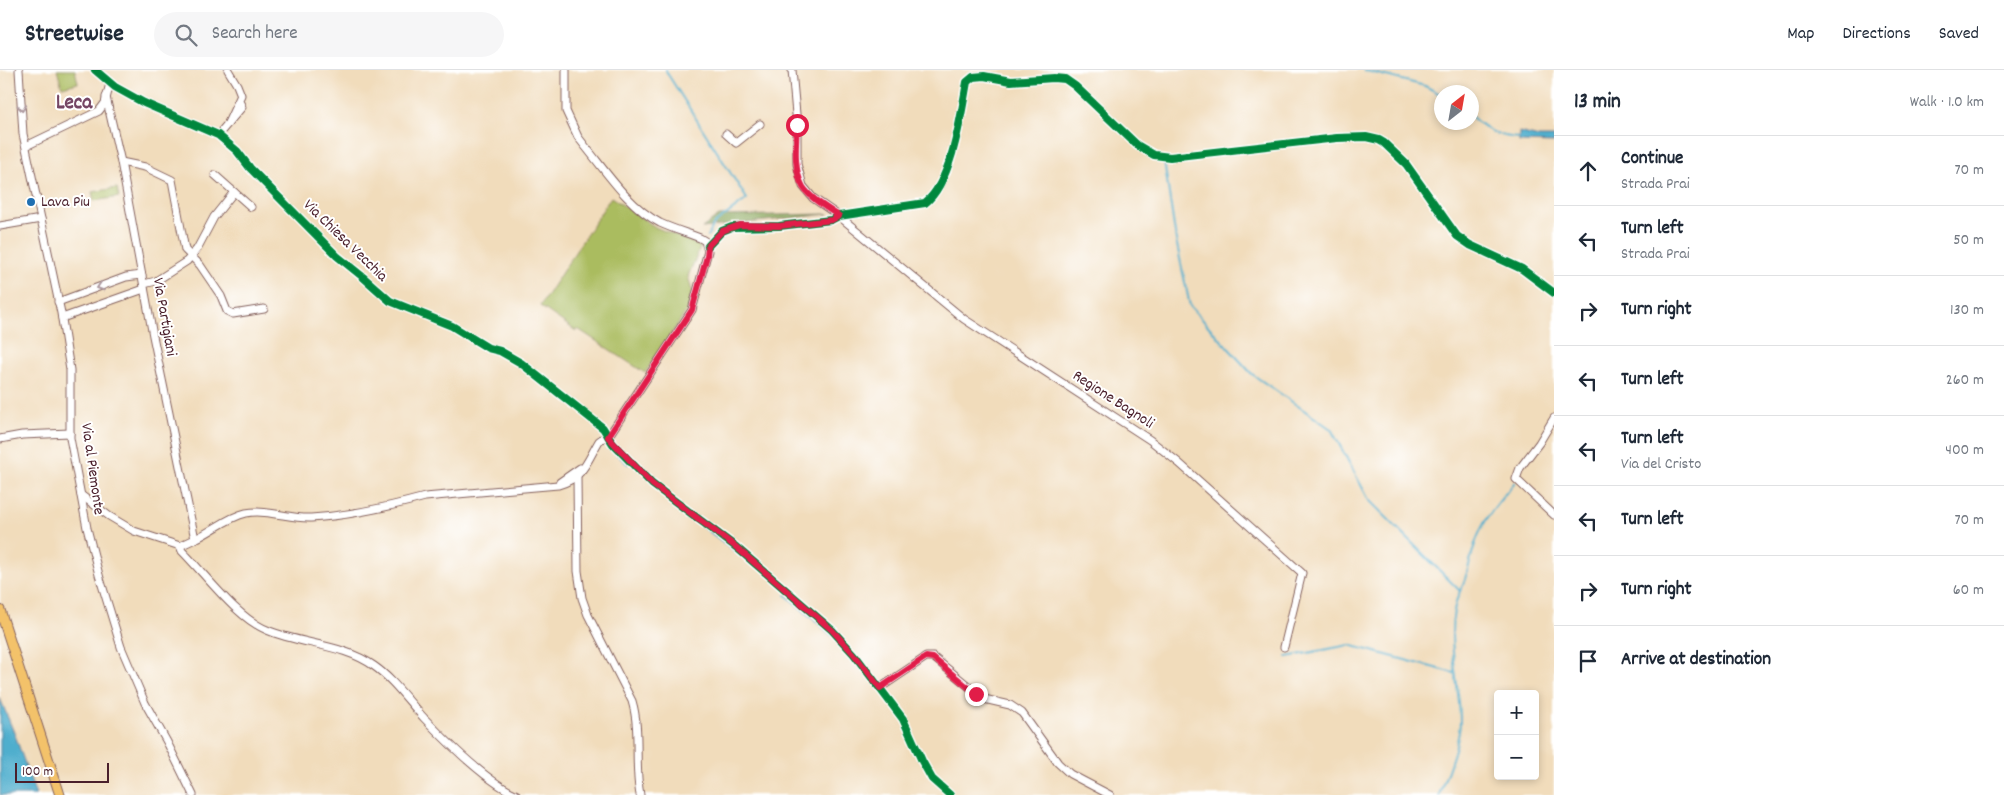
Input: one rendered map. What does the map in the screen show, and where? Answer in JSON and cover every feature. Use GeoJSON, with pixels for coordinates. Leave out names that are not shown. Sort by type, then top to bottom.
{"type":"FeatureCollection","features":[{"type":"Feature","properties":{"kind":"main road"},"geometry":{"type":"LineString","coordinates":[[0,610],[60,795]]}},
{"type":"Feature","properties":{"kind":"street","name":"Via al Piemonte"},"geometry":{"type":"LineString","coordinates":[[19,70],[26,146],[62,318],[70,370],[70,433],[87,528],[96,566],[122,647],[145,703],[193,795]]}},
{"type":"Feature","properties":{"kind":"street","name":"Via Chiesa Vecchia"},"geometry":{"type":"LineString","coordinates":[[95,70],[110,83],[144,103],[218,135],[237,151],[250,168],[337,256],[390,302],[452,326],[488,348],[500,351],[521,363],[603,428],[608,437],[652,484],[736,547],[832,630],[854,654],[904,719],[932,779],[950,795]]}},
{"type":"Feature","properties":{"kind":"street"},"geometry":{"type":"LineString","coordinates":[[218,135],[228,123],[241,92],[228,70]]}},
{"type":"Feature","properties":{"kind":"street"},"geometry":{"type":"LineString","coordinates":[[566,70],[566,111],[585,146],[631,201],[643,212],[660,223],[700,238],[708,246]]}},
{"type":"Feature","properties":{"kind":"street"},"geometry":{"type":"LineString","coordinates":[[792,70],[797,125],[796,164],[803,186],[813,198],[839,216]]}},
{"type":"Feature","properties":{"kind":"street"},"geometry":{"type":"LineString","coordinates":[[81,495],[134,532],[180,546],[246,513],[310,518],[404,503],[425,497],[568,483],[577,477],[599,441],[608,437],[692,310],[708,246],[722,231],[732,227],[779,226],[832,220],[839,216],[925,203],[934,197],[958,134],[967,82],[973,78],[984,76],[1011,81],[1064,79],[1075,86],[1138,145],[1154,155],[1170,157],[1338,138],[1366,137],[1379,140],[1406,164],[1456,236],[1470,245],[1522,269],[1554,293]]}},
{"type":"Feature","properties":{"kind":"street","name":"Via Partigiani"},"geometry":{"type":"LineString","coordinates":[[110,83],[106,97],[121,162],[195,539]]}},
{"type":"Feature","properties":{"kind":"street"},"geometry":{"type":"LineString","coordinates":[[26,146],[99,111],[104,106],[106,97]]}},
{"type":"Feature","properties":{"kind":"street"},"geometry":{"type":"LineString","coordinates":[[99,111],[106,112],[111,117]]}},
{"type":"Feature","properties":{"kind":"street"},"geometry":{"type":"LineString","coordinates":[[726,134],[736,143],[760,124]]}},
{"type":"Feature","properties":{"kind":"street"},"geometry":{"type":"LineString","coordinates":[[121,162],[145,167],[172,180],[185,250],[200,265],[220,296],[227,312],[233,314],[264,309]]}},
{"type":"Feature","properties":{"kind":"street"},"geometry":{"type":"LineString","coordinates":[[215,175],[251,207]]}},
{"type":"Feature","properties":{"kind":"street"},"geometry":{"type":"LineString","coordinates":[[62,318],[156,281],[184,264],[214,217],[234,192]]}},
{"type":"Feature","properties":{"kind":"street","name":"Regione Bagnoli"},"geometry":{"type":"LineString","coordinates":[[839,216],[964,319],[1162,450],[1302,572],[1284,647]]}},
{"type":"Feature","properties":{"kind":"street"},"geometry":{"type":"LineString","coordinates":[[0,226],[41,220]]}},
{"type":"Feature","properties":{"kind":"street"},"geometry":{"type":"LineString","coordinates":[[58,302],[142,274]]}},
{"type":"Feature","properties":{"kind":"street"},"geometry":{"type":"LineString","coordinates":[[1554,418],[1539,443],[1520,468],[1516,479],[1554,516]]}},
{"type":"Feature","properties":{"kind":"street"},"geometry":{"type":"LineString","coordinates":[[0,439],[22,435],[70,433]]}},
{"type":"Feature","properties":{"kind":"street"},"geometry":{"type":"LineString","coordinates":[[551,486],[574,474],[589,458]]}},
{"type":"Feature","properties":{"kind":"street"},"geometry":{"type":"LineString","coordinates":[[577,477],[579,585],[588,615],[635,710],[637,770],[640,795]]}},
{"type":"Feature","properties":{"kind":"street"},"geometry":{"type":"LineString","coordinates":[[180,546],[182,551],[235,607],[254,623],[267,630],[353,654],[384,674],[425,719],[468,761],[517,795]]}},
{"type":"Feature","properties":{"kind":"street"},"geometry":{"type":"LineString","coordinates":[[880,688],[926,657],[933,658],[984,699],[1010,706],[1022,712],[1050,751],[1070,774],[1110,795]]}},
{"type":"Feature","properties":{"kind":"green space"},"geometry":{"type":"Polygon","coordinates":[[[57,70],[75,70],[78,83],[62,87],[57,70]]]}},
{"type":"Feature","properties":{"kind":"green space"},"geometry":{"type":"Polygon","coordinates":[[[117,188],[119,197],[94,201],[92,192],[117,188]]]}},
{"type":"Feature","properties":{"kind":"green space"},"geometry":{"type":"Polygon","coordinates":[[[611,197],[655,227],[701,246],[688,276],[692,291],[688,309],[645,373],[578,329],[576,331],[540,306],[611,197]]]}},
{"type":"Feature","properties":{"kind":"green space"},"geometry":{"type":"Polygon","coordinates":[[[828,214],[702,228],[719,216],[828,214]]]}},
{"type":"Feature","properties":{"kind":"water"},"geometry":{"type":"Polygon","coordinates":[[[1519,132],[1539,137],[1554,137],[1554,143],[1519,142],[1519,132]]]}},
{"type":"Feature","properties":{"kind":"water"},"geometry":{"type":"Polygon","coordinates":[[[0,698],[15,735],[36,795],[0,795],[0,698]]]}},
{"type":"Feature","properties":{"kind":"waterway"},"geometry":{"type":"LineString","coordinates":[[666,70],[747,199],[714,224],[708,236]]}},
{"type":"Feature","properties":{"kind":"waterway"},"geometry":{"type":"LineString","coordinates":[[1363,70],[1425,86],[1434,91]]}},
{"type":"Feature","properties":{"kind":"waterway"},"geometry":{"type":"LineString","coordinates":[[1479,123],[1494,132],[1520,138]]}},
{"type":"Feature","properties":{"kind":"waterway"},"geometry":{"type":"LineString","coordinates":[[1164,161],[1176,240],[1190,306],[1252,374],[1331,429],[1369,500],[1460,591],[1452,622],[1453,655],[1460,721],[1458,739],[1439,795]]}},
{"type":"Feature","properties":{"kind":"waterway"},"geometry":{"type":"LineString","coordinates":[[606,444],[628,464]]}},
{"type":"Feature","properties":{"kind":"waterway"},"geometry":{"type":"LineString","coordinates":[[1460,591],[1481,529],[1494,508],[1515,482]]}},
{"type":"Feature","properties":{"kind":"waterway"},"geometry":{"type":"LineString","coordinates":[[685,513],[743,557]]}},
{"type":"Feature","properties":{"kind":"waterway"},"geometry":{"type":"LineString","coordinates":[[786,595],[833,636]]}},
{"type":"Feature","properties":{"kind":"waterway"},"geometry":{"type":"LineString","coordinates":[[1287,657],[1349,645],[1454,673]]}},
{"type":"Feature","properties":{"kind":"cycle path"},"geometry":{"type":"LineString","coordinates":[[95,70],[115,87],[144,103],[218,135],[237,151],[250,168],[337,256],[390,301],[452,326],[488,348],[500,351],[521,363],[603,428],[613,444],[652,484],[736,547],[832,630],[854,654],[903,719],[932,779],[950,795]]}},
{"type":"Feature","properties":{"kind":"cycle path"},"geometry":{"type":"LineString","coordinates":[[708,246],[722,231],[732,227],[779,226],[831,220],[839,216],[925,203],[934,193],[949,164],[967,82],[973,77],[984,76],[1011,81],[1054,78],[1065,79],[1075,86],[1137,145],[1154,155],[1170,157],[1337,138],[1366,137],[1379,140],[1406,164],[1457,236],[1470,245],[1522,269],[1554,293]]}},
{"type":"Feature","properties":{"kind":"place","name":"Lava Piu"},"geometry":{"type":"Point","coordinates":[31,202]}},
{"type":"Feature","properties":{"kind":"district","name":"Leca"},"geometry":{"type":"Point","coordinates":[74,104]}},
{"type":"Feature","properties":{"kind":"route"},"geometry":{"type":"LineString","coordinates":[[797,125],[796,164],[803,186],[813,198],[839,216],[832,220],[779,226],[740,225],[722,231],[708,246],[692,310],[608,437],[652,484],[736,547],[832,630],[854,654],[880,688],[926,657],[933,658],[944,665],[976,694]]}}]}
